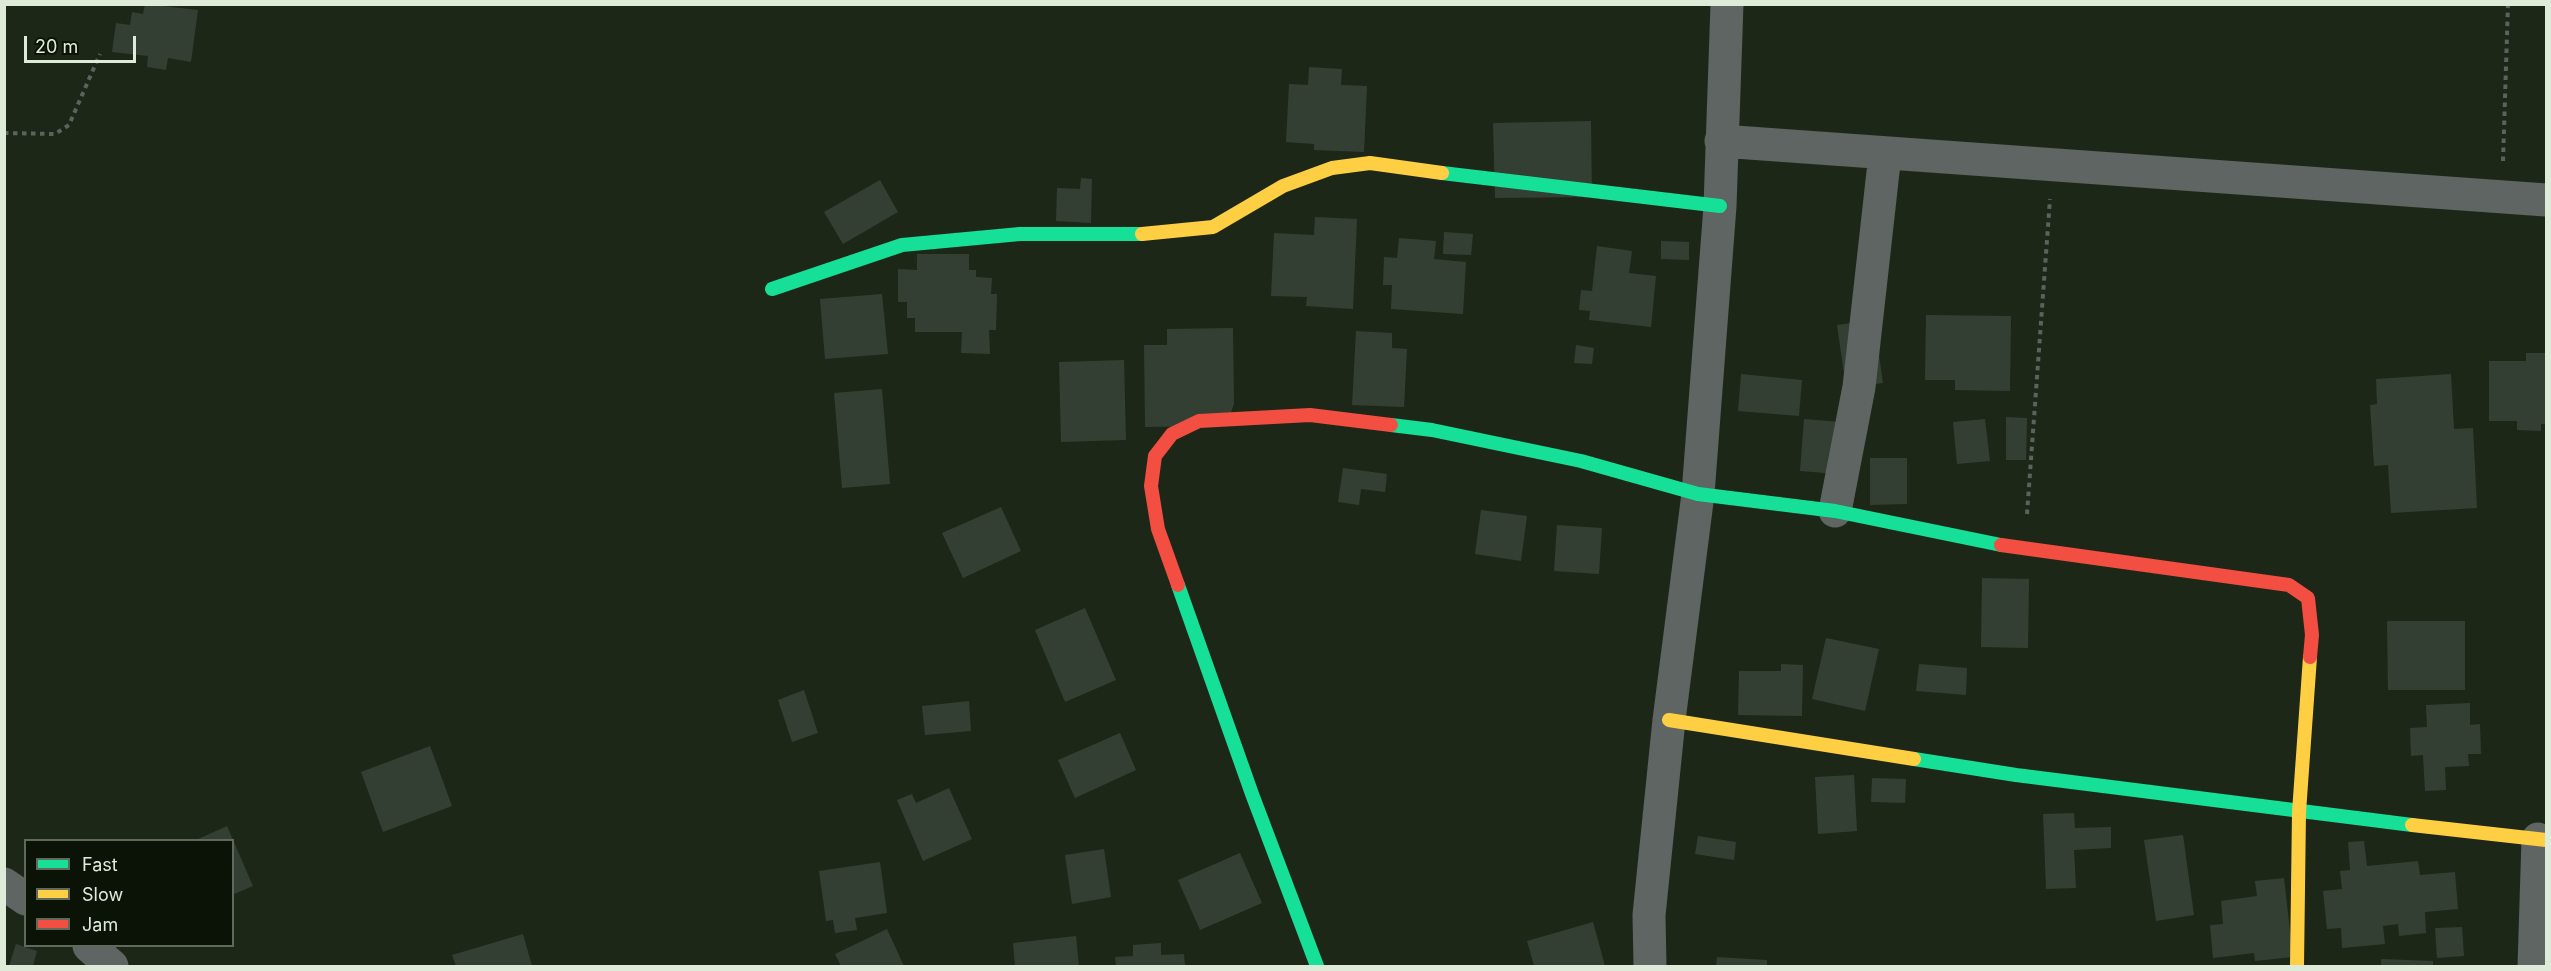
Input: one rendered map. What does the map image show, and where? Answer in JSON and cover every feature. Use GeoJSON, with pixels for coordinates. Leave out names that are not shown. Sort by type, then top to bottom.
{"type":"FeatureCollection","features":[{"type":"Feature","properties":{"kind":"street"},"geometry":{"type":"LineString","coordinates":[[1650,966],[1649,915],[1669,720],[1698,494],[1720,206],[1726,4]]}},
{"type":"Feature","properties":{"kind":"street"},"geometry":{"type":"LineString","coordinates":[[1721,141],[2503,195],[2547,200]]}},
{"type":"Feature","properties":{"kind":"street"},"geometry":{"type":"LineString","coordinates":[[1835,511],[1858,387],[1885,154]]}},
{"type":"Feature","properties":{"kind":"street"},"geometry":{"type":"LineString","coordinates":[[772,289],[902,245],[1020,234],[1157,234],[1213,227],[1283,186],[1332,168],[1370,163],[1510,183],[1720,206]]}},
{"type":"Feature","properties":{"kind":"street"},"geometry":{"type":"LineString","coordinates":[[1317,966],[1252,794],[1158,529],[1151,486],[1155,456],[1172,434],[1199,421],[1310,415],[1432,430],[1581,461],[1698,494],[1835,511],[2024,550],[2289,585],[2308,598],[2313,635],[2300,812],[2297,966]]}},
{"type":"Feature","properties":{"kind":"street"},"geometry":{"type":"LineString","coordinates":[[1669,720],[2016,775],[2300,812],[2542,839],[2534,966]]}},
{"type":"Feature","properties":{"kind":"street"},"geometry":{"type":"LineString","coordinates":[[4,884],[24,898]]}},
{"type":"Feature","properties":{"kind":"street"},"geometry":{"type":"LineString","coordinates":[[91,947],[112,966]]}},
{"type":"Feature","properties":{"kind":"path"},"geometry":{"type":"LineString","coordinates":[[2503,195],[2508,4]]}},
{"type":"Feature","properties":{"kind":"path"},"geometry":{"type":"LineString","coordinates":[[4,133],[55,134],[69,125],[100,54]]}},
{"type":"Feature","properties":{"kind":"path"},"geometry":{"type":"LineString","coordinates":[[2024,550],[2053,165]]}},
{"type":"Feature","properties":{"kind":"building"},"geometry":{"type":"Polygon","coordinates":[[[145,4],[198,10],[191,62],[168,58],[166,70],[147,67],[148,56],[112,52],[116,23],[130,25],[132,12],[143,14],[145,4]]]}},
{"type":"Feature","properties":{"kind":"building"},"geometry":{"type":"Polygon","coordinates":[[[1309,67],[1342,69],[1341,85],[1367,86],[1364,152],[1314,150],[1314,144],[1286,142],[1289,84],[1308,85],[1309,67]]]}},
{"type":"Feature","properties":{"kind":"building"},"geometry":{"type":"Polygon","coordinates":[[[1591,121],[1592,197],[1495,198],[1493,123],[1591,121]]]}},
{"type":"Feature","properties":{"kind":"building"},"geometry":{"type":"Polygon","coordinates":[[[1081,178],[1092,179],[1091,223],[1056,221],[1057,188],[1080,189],[1081,178]]]}},
{"type":"Feature","properties":{"kind":"building"},"geometry":{"type":"Polygon","coordinates":[[[880,180],[898,212],[843,244],[824,212],[880,180]]]}},
{"type":"Feature","properties":{"kind":"building"},"geometry":{"type":"Polygon","coordinates":[[[1315,217],[1357,219],[1353,309],[1306,306],[1307,297],[1271,296],[1274,233],[1314,235],[1315,217]]]}},
{"type":"Feature","properties":{"kind":"building"},"geometry":{"type":"Polygon","coordinates":[[[1444,232],[1473,234],[1471,255],[1443,254],[1444,232]]]}},
{"type":"Feature","properties":{"kind":"building"},"geometry":{"type":"Polygon","coordinates":[[[1399,238],[1436,241],[1434,259],[1466,262],[1463,314],[1391,309],[1392,285],[1383,285],[1384,257],[1397,258],[1399,238]]]}},
{"type":"Feature","properties":{"kind":"building"},"geometry":{"type":"Polygon","coordinates":[[[1661,241],[1689,242],[1689,260],[1661,259],[1661,241]]]}},
{"type":"Feature","properties":{"kind":"building"},"geometry":{"type":"Polygon","coordinates":[[[1597,246],[1632,251],[1629,273],[1656,276],[1651,327],[1589,320],[1590,311],[1579,310],[1581,290],[1592,291],[1597,246]]]}},
{"type":"Feature","properties":{"kind":"building"},"geometry":{"type":"Polygon","coordinates":[[[917,254],[969,254],[969,270],[976,270],[976,277],[992,278],[991,294],[997,294],[996,330],[989,330],[990,354],[961,353],[962,332],[915,332],[915,318],[907,318],[907,302],[898,302],[898,269],[917,270],[917,254]]]}},
{"type":"Feature","properties":{"kind":"building"},"geometry":{"type":"Polygon","coordinates":[[[882,294],[888,354],[825,359],[820,299],[882,294]]]}},
{"type":"Feature","properties":{"kind":"building"},"geometry":{"type":"Polygon","coordinates":[[[1926,315],[2011,316],[2010,391],[1955,390],[1955,380],[1925,380],[1926,315]]]}},
{"type":"Feature","properties":{"kind":"building"},"geometry":{"type":"Polygon","coordinates":[[[1874,320],[1883,383],[1846,388],[1837,325],[1874,320]]]}},
{"type":"Feature","properties":{"kind":"building"},"geometry":{"type":"Polygon","coordinates":[[[1233,328],[1234,404],[1226,426],[1145,427],[1144,345],[1167,345],[1167,329],[1233,328]]]}},
{"type":"Feature","properties":{"kind":"building"},"geometry":{"type":"Polygon","coordinates":[[[1356,331],[1392,333],[1392,348],[1407,349],[1404,407],[1352,405],[1356,331]]]}},
{"type":"Feature","properties":{"kind":"building"},"geometry":{"type":"Polygon","coordinates":[[[1576,345],[1594,348],[1592,364],[1574,363],[1576,345]]]}},
{"type":"Feature","properties":{"kind":"building"},"geometry":{"type":"Polygon","coordinates":[[[2526,353],[2546,353],[2546,424],[2541,424],[2541,431],[2517,430],[2517,421],[2489,421],[2489,361],[2526,361],[2526,353]]]}},
{"type":"Feature","properties":{"kind":"building"},"geometry":{"type":"Polygon","coordinates":[[[1124,360],[1126,440],[1061,442],[1059,362],[1124,360]]]}},
{"type":"Feature","properties":{"kind":"building"},"geometry":{"type":"Polygon","coordinates":[[[1741,374],[1802,380],[1799,416],[1738,411],[1741,374]]]}},
{"type":"Feature","properties":{"kind":"building"},"geometry":{"type":"Polygon","coordinates":[[[2451,374],[2454,429],[2473,428],[2477,508],[2391,513],[2388,465],[2374,466],[2370,405],[2377,404],[2376,379],[2451,374]]]}},
{"type":"Feature","properties":{"kind":"building"},"geometry":{"type":"Polygon","coordinates":[[[882,389],[890,484],[842,488],[834,393],[882,389]]]}},
{"type":"Feature","properties":{"kind":"building"},"geometry":{"type":"Polygon","coordinates":[[[2006,417],[2027,418],[2026,460],[2006,460],[2006,417]]]}},
{"type":"Feature","properties":{"kind":"building"},"geometry":{"type":"Polygon","coordinates":[[[1804,419],[1841,422],[1837,474],[1800,471],[1804,419]]]}},
{"type":"Feature","properties":{"kind":"building"},"geometry":{"type":"Polygon","coordinates":[[[1985,419],[1990,461],[1957,464],[1953,422],[1985,419]]]}},
{"type":"Feature","properties":{"kind":"building"},"geometry":{"type":"Polygon","coordinates":[[[1870,458],[1907,458],[1907,504],[1870,505],[1870,458]]]}},
{"type":"Feature","properties":{"kind":"building"},"geometry":{"type":"Polygon","coordinates":[[[1343,468],[1387,474],[1385,492],[1361,489],[1359,505],[1338,502],[1343,468]]]}},
{"type":"Feature","properties":{"kind":"building"},"geometry":{"type":"Polygon","coordinates":[[[1001,507],[1021,551],[963,578],[942,533],[1001,507]]]}},
{"type":"Feature","properties":{"kind":"building"},"geometry":{"type":"Polygon","coordinates":[[[1481,510],[1527,516],[1521,561],[1475,554],[1481,510]]]}},
{"type":"Feature","properties":{"kind":"building"},"geometry":{"type":"Polygon","coordinates":[[[1557,525],[1602,528],[1599,574],[1554,571],[1557,525]]]}},
{"type":"Feature","properties":{"kind":"building"},"geometry":{"type":"Polygon","coordinates":[[[1982,578],[2029,579],[2028,648],[1981,647],[1982,578]]]}},
{"type":"Feature","properties":{"kind":"building"},"geometry":{"type":"Polygon","coordinates":[[[1085,608],[1116,680],[1065,702],[1035,630],[1085,608]]]}},
{"type":"Feature","properties":{"kind":"building"},"geometry":{"type":"Polygon","coordinates":[[[2387,621],[2465,621],[2465,690],[2388,690],[2387,621]]]}},
{"type":"Feature","properties":{"kind":"building"},"geometry":{"type":"Polygon","coordinates":[[[1826,638],[1879,649],[1865,711],[1812,699],[1826,638]]]}},
{"type":"Feature","properties":{"kind":"building"},"geometry":{"type":"Polygon","coordinates":[[[1781,664],[1803,665],[1802,716],[1738,715],[1739,671],[1781,671],[1781,664]]]}},
{"type":"Feature","properties":{"kind":"building"},"geometry":{"type":"Polygon","coordinates":[[[1919,664],[1967,668],[1966,695],[1916,691],[1919,664]]]}},
{"type":"Feature","properties":{"kind":"building"},"geometry":{"type":"Polygon","coordinates":[[[804,690],[818,733],[792,742],[778,700],[804,690]]]}},
{"type":"Feature","properties":{"kind":"building"},"geometry":{"type":"Polygon","coordinates":[[[969,701],[971,731],[925,735],[922,706],[969,701]]]}},
{"type":"Feature","properties":{"kind":"building"},"geometry":{"type":"Polygon","coordinates":[[[2470,703],[2470,725],[2480,724],[2481,754],[2468,754],[2469,766],[2445,767],[2446,790],[2425,791],[2423,755],[2411,756],[2410,728],[2427,727],[2426,705],[2470,703]]]}},
{"type":"Feature","properties":{"kind":"building"},"geometry":{"type":"Polygon","coordinates":[[[1120,733],[1136,770],[1075,798],[1058,760],[1120,733]]]}},
{"type":"Feature","properties":{"kind":"building"},"geometry":{"type":"Polygon","coordinates":[[[430,746],[452,806],[383,832],[361,772],[430,746]]]}},
{"type":"Feature","properties":{"kind":"building"},"geometry":{"type":"Polygon","coordinates":[[[1854,775],[1857,831],[1818,834],[1815,777],[1854,775]]]}},
{"type":"Feature","properties":{"kind":"building"},"geometry":{"type":"Polygon","coordinates":[[[1872,778],[1906,779],[1905,803],[1871,802],[1872,778]]]}},
{"type":"Feature","properties":{"kind":"building"},"geometry":{"type":"Polygon","coordinates":[[[949,788],[972,839],[923,861],[897,800],[912,794],[916,803],[949,788]]]}},
{"type":"Feature","properties":{"kind":"building"},"geometry":{"type":"Polygon","coordinates":[[[2074,813],[2075,828],[2111,827],[2111,848],[2074,850],[2076,888],[2046,889],[2043,814],[2074,813]]]}},
{"type":"Feature","properties":{"kind":"building"},"geometry":{"type":"Polygon","coordinates":[[[227,826],[233,839],[198,839],[227,826]]]}},
{"type":"Feature","properties":{"kind":"building"},"geometry":{"type":"Polygon","coordinates":[[[2183,835],[2194,915],[2156,921],[2144,840],[2183,835]]]}},
{"type":"Feature","properties":{"kind":"building"},"geometry":{"type":"Polygon","coordinates":[[[1698,836],[1736,842],[1734,860],[1695,854],[1698,836]]]}},
{"type":"Feature","properties":{"kind":"building"},"geometry":{"type":"Polygon","coordinates":[[[2364,841],[2367,866],[2418,861],[2420,875],[2455,872],[2458,909],[2425,912],[2426,933],[2399,936],[2398,924],[2383,926],[2385,944],[2342,948],[2341,928],[2327,929],[2323,891],[2342,889],[2340,871],[2350,870],[2348,842],[2364,841]]]}},
{"type":"Feature","properties":{"kind":"building"},"geometry":{"type":"Polygon","coordinates":[[[234,842],[253,886],[234,894],[234,842]]]}},
{"type":"Feature","properties":{"kind":"building"},"geometry":{"type":"Polygon","coordinates":[[[1104,849],[1111,897],[1072,904],[1065,855],[1104,849]]]}},
{"type":"Feature","properties":{"kind":"building"},"geometry":{"type":"Polygon","coordinates":[[[1240,853],[1262,903],[1200,930],[1178,880],[1240,853]]]}},
{"type":"Feature","properties":{"kind":"building"},"geometry":{"type":"Polygon","coordinates":[[[880,862],[887,913],[855,918],[857,930],[835,933],[833,920],[826,921],[819,871],[880,862]]]}},
{"type":"Feature","properties":{"kind":"building"},"geometry":{"type":"Polygon","coordinates":[[[2284,878],[2293,957],[2255,961],[2254,953],[2213,958],[2210,925],[2223,924],[2221,901],[2257,896],[2255,881],[2284,878]]]}},
{"type":"Feature","properties":{"kind":"building"},"geometry":{"type":"Polygon","coordinates":[[[1593,922],[1605,966],[1534,966],[1527,941],[1593,922]]]}},
{"type":"Feature","properties":{"kind":"building"},"geometry":{"type":"Polygon","coordinates":[[[2462,927],[2464,956],[2437,958],[2435,928],[2462,927]]]}},
{"type":"Feature","properties":{"kind":"building"},"geometry":{"type":"Polygon","coordinates":[[[887,929],[904,966],[841,966],[835,954],[887,929]]]}},
{"type":"Feature","properties":{"kind":"building"},"geometry":{"type":"Polygon","coordinates":[[[523,934],[532,966],[456,966],[452,955],[523,934]]]}},
{"type":"Feature","properties":{"kind":"building"},"geometry":{"type":"Polygon","coordinates":[[[1076,936],[1079,966],[1015,966],[1013,943],[1076,936]]]}},
{"type":"Feature","properties":{"kind":"building"},"geometry":{"type":"Polygon","coordinates":[[[1161,943],[1161,955],[1184,954],[1185,966],[1116,966],[1115,957],[1133,956],[1133,945],[1161,943]]]}},
{"type":"Feature","properties":{"kind":"building"},"geometry":{"type":"Polygon","coordinates":[[[16,944],[37,951],[33,966],[9,966],[16,944]]]}},
{"type":"Feature","properties":{"kind":"building"},"geometry":{"type":"Polygon","coordinates":[[[1717,957],[1767,960],[1767,966],[1716,966],[1717,957]]]}},
{"type":"Feature","properties":{"kind":"building"},"geometry":{"type":"Polygon","coordinates":[[[2381,959],[2433,961],[2433,966],[2381,966],[2381,959]]]}},
{"type":"Feature","properties":{"kind":"traffic: fast"},"geometry":{"type":"LineString","coordinates":[[1442,173],[1720,206]]}},
{"type":"Feature","properties":{"kind":"traffic: fast"},"geometry":{"type":"LineString","coordinates":[[772,289],[902,245],[1020,234],[1142,234]]}},
{"type":"Feature","properties":{"kind":"traffic: fast"},"geometry":{"type":"LineString","coordinates":[[1391,425],[1432,430],[1581,461],[1698,494],[1835,511],[2001,545]]}},
{"type":"Feature","properties":{"kind":"traffic: fast"},"geometry":{"type":"LineString","coordinates":[[1178,585],[1252,794],[1317,966]]}},
{"type":"Feature","properties":{"kind":"traffic: fast"},"geometry":{"type":"LineString","coordinates":[[1914,759],[2016,775],[2412,825]]}},
{"type":"Feature","properties":{"kind":"traffic: slow"},"geometry":{"type":"LineString","coordinates":[[1142,234],[1213,227],[1283,186],[1332,168],[1370,163],[1442,173]]}},
{"type":"Feature","properties":{"kind":"traffic: slow"},"geometry":{"type":"LineString","coordinates":[[2297,966],[2299,812],[2310,657]]}},
{"type":"Feature","properties":{"kind":"traffic: slow"},"geometry":{"type":"LineString","coordinates":[[1669,720],[1914,759]]}},
{"type":"Feature","properties":{"kind":"traffic: slow"},"geometry":{"type":"LineString","coordinates":[[2412,825],[2546,840]]}},
{"type":"Feature","properties":{"kind":"traffic: jam"},"geometry":{"type":"LineString","coordinates":[[1178,585],[1158,529],[1151,486],[1155,456],[1172,434],[1199,421],[1310,415],[1391,425]]}},
{"type":"Feature","properties":{"kind":"traffic: jam"},"geometry":{"type":"LineString","coordinates":[[2001,545],[2289,585],[2308,598],[2312,635],[2310,657]]}}]}
